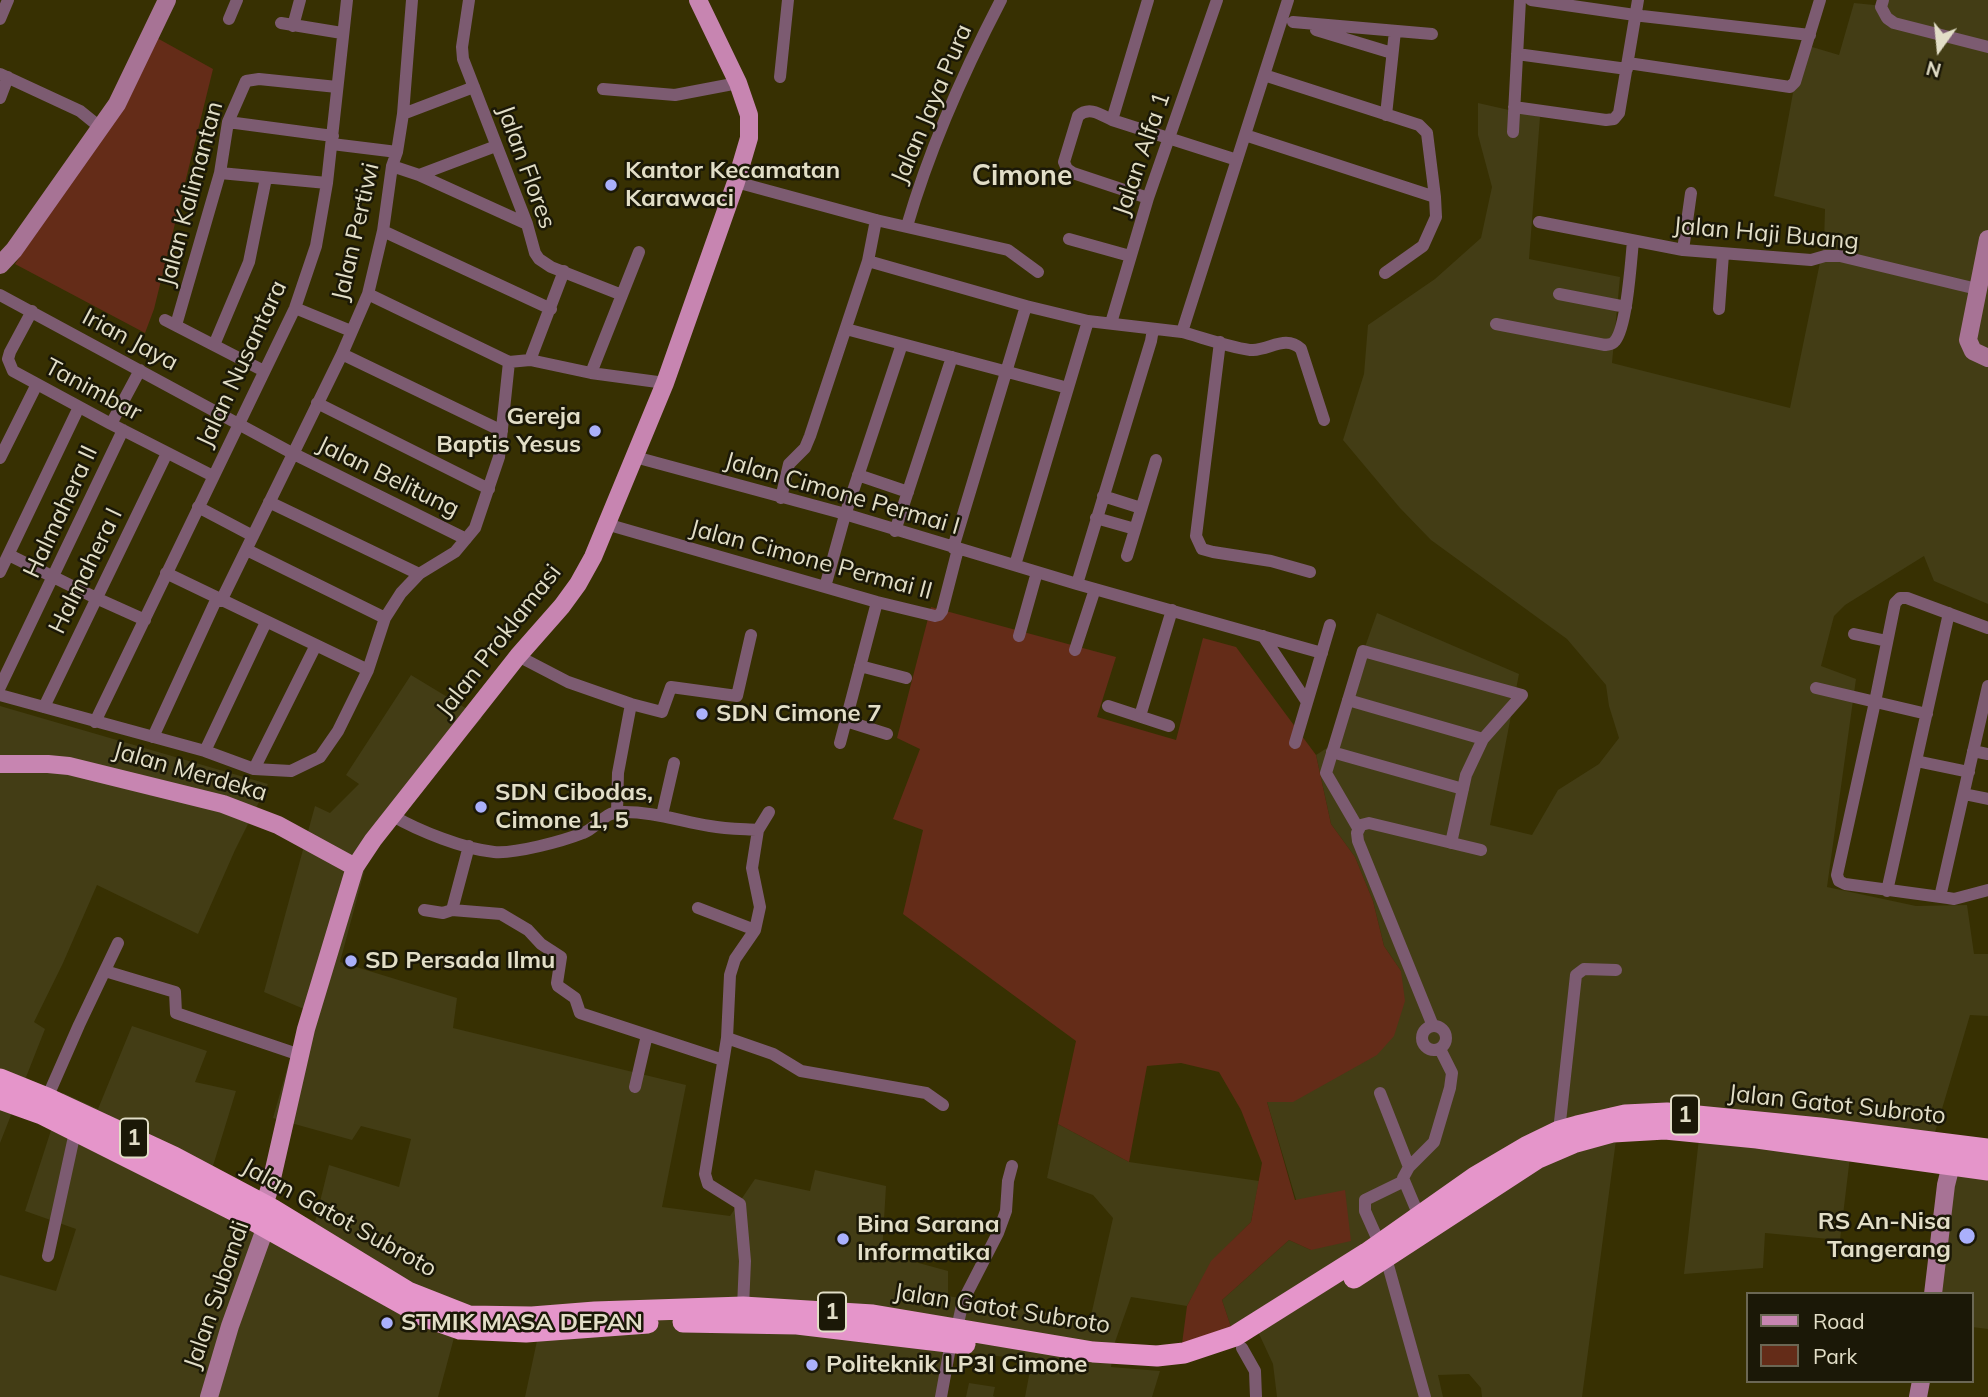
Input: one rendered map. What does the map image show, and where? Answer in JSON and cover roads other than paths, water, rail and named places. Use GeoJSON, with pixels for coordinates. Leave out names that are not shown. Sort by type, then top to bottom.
{"type":"FeatureCollection","features":[{"type":"Feature","properties":{"kind":"highway","name":"Jalan Gatot Subroto"},"geometry":{"type":"LineString","coordinates":[[0,1079],[174,1157],[426,1317],[460,1329],[526,1332],[676,1321],[797,1324],[954,1335],[1093,1352],[1157,1356],[1184,1353],[1235,1336],[1385,1249]]}},
{"type":"Feature","properties":{"kind":"highway","name":"1"},"geometry":{"type":"LineString","coordinates":[[0,1099],[42,1114],[75,1132]]}},
{"type":"Feature","properties":{"kind":"highway","name":"Jalan Gatot Subroto"},"geometry":{"type":"LineString","coordinates":[[75,1132],[170,1178],[265,1216],[408,1292],[469,1315],[532,1317],[743,1307],[873,1315],[1102,1366],[1178,1367],[1242,1348],[1385,1249],[1475,1177],[1559,1131],[1625,1115],[1757,1138],[1988,1170]]}},
{"type":"Feature","properties":{"kind":"highway","name":"Jalan Gatot Subroto"},"geometry":{"type":"LineString","coordinates":[[1414,1227],[1538,1158],[1573,1143],[1666,1121],[1820,1128],[1988,1149]]}},
{"type":"Feature","properties":{"kind":"main road","name":"Jalan Proklamasi"},"geometry":{"type":"LineString","coordinates":[[265,1216],[306,1029],[355,867],[373,839],[578,584],[593,556],[635,457],[736,182],[746,151],[749,115],[738,83],[698,0]]}},
{"type":"Feature","properties":{"kind":"main road","name":"Jalan Merdeka"},"geometry":{"type":"LineString","coordinates":[[0,764],[69,766],[223,804],[278,825],[355,867]]}},
{"type":"Feature","properties":{"kind":"street"},"geometry":{"type":"LineString","coordinates":[[0,19],[8,0]]}},
{"type":"Feature","properties":{"kind":"street"},"geometry":{"type":"LineString","coordinates":[[0,265],[15,250],[117,104],[167,0]]}},
{"type":"Feature","properties":{"kind":"street"},"geometry":{"type":"LineString","coordinates":[[229,19],[237,0]]}},
{"type":"Feature","properties":{"kind":"street"},"geometry":{"type":"LineString","coordinates":[[300,0],[287,25],[342,33]]}},
{"type":"Feature","properties":{"kind":"street","name":"Jalan Nusantara"},"geometry":{"type":"LineString","coordinates":[[95,722],[296,308],[316,246],[327,183],[347,0]]}},
{"type":"Feature","properties":{"kind":"street","name":"Jalan Pertiwi"},"geometry":{"type":"LineString","coordinates":[[153,737],[219,599],[247,550],[342,354],[368,294],[383,231],[403,114],[412,0]]}},
{"type":"Feature","properties":{"kind":"street","name":"Jalan Flores"},"geometry":{"type":"LineString","coordinates":[[469,0],[463,59],[538,259],[551,267],[622,295]]}},
{"type":"Feature","properties":{"kind":"street"},"geometry":{"type":"LineString","coordinates":[[780,77],[788,0]]}},
{"type":"Feature","properties":{"kind":"street","name":"Jalan Jaya Pura"},"geometry":{"type":"LineString","coordinates":[[907,226],[931,150],[967,65],[1001,0]]}},
{"type":"Feature","properties":{"kind":"street"},"geometry":{"type":"LineString","coordinates":[[1112,120],[1148,0]]}},
{"type":"Feature","properties":{"kind":"street","name":"Jalan Alfa 1"},"geometry":{"type":"LineString","coordinates":[[1111,323],[1148,198],[1217,0]]}},
{"type":"Feature","properties":{"kind":"street"},"geometry":{"type":"LineString","coordinates":[[1181,332],[1264,75],[1288,21],[1288,0]]}},
{"type":"Feature","properties":{"kind":"street"},"geometry":{"type":"LineString","coordinates":[[1513,132],[1520,0]]}},
{"type":"Feature","properties":{"kind":"street"},"geometry":{"type":"LineString","coordinates":[[1531,0],[1810,35]]}},
{"type":"Feature","properties":{"kind":"street"},"geometry":{"type":"LineString","coordinates":[[1514,107],[1614,119],[1619,113],[1638,0]]}},
{"type":"Feature","properties":{"kind":"street"},"geometry":{"type":"LineString","coordinates":[[1517,54],[1787,88],[1794,84],[1821,0]]}},
{"type":"Feature","properties":{"kind":"street"},"geometry":{"type":"LineString","coordinates":[[1883,0],[1881,7],[1887,18],[1894,23],[1988,47]]}},
{"type":"Feature","properties":{"kind":"street"},"geometry":{"type":"LineString","coordinates":[[1288,21],[1432,34]]}},
{"type":"Feature","properties":{"kind":"street"},"geometry":{"type":"LineString","coordinates":[[1288,21],[1392,53]]}},
{"type":"Feature","properties":{"kind":"street"},"geometry":{"type":"LineString","coordinates":[[1386,115],[1395,31]]}},
{"type":"Feature","properties":{"kind":"street"},"geometry":{"type":"LineString","coordinates":[[0,98],[4,75],[80,111],[101,128]]}},
{"type":"Feature","properties":{"kind":"street"},"geometry":{"type":"LineString","coordinates":[[1264,75],[1419,125],[1427,133],[1436,217],[1423,246],[1385,273]]}},
{"type":"Feature","properties":{"kind":"street","name":"Jalan Kalimantan"},"geometry":{"type":"LineString","coordinates":[[214,345],[170,323],[220,173],[228,122],[247,81],[259,79],[337,88]]}},
{"type":"Feature","properties":{"kind":"street"},"geometry":{"type":"LineString","coordinates":[[603,89],[675,95],[738,83]]}},
{"type":"Feature","properties":{"kind":"street"},"geometry":{"type":"LineString","coordinates":[[403,114],[474,87]]}},
{"type":"Feature","properties":{"kind":"street"},"geometry":{"type":"LineString","coordinates":[[1148,198],[1073,173],[1065,166],[1078,116],[1088,110],[1237,160]]}},
{"type":"Feature","properties":{"kind":"street"},"geometry":{"type":"LineString","coordinates":[[228,122],[397,152]]}},
{"type":"Feature","properties":{"kind":"street"},"geometry":{"type":"LineString","coordinates":[[1245,135],[1435,197]]}},
{"type":"Feature","properties":{"kind":"street"},"geometry":{"type":"LineString","coordinates":[[419,175],[496,146]]}},
{"type":"Feature","properties":{"kind":"street"},"geometry":{"type":"LineString","coordinates":[[392,166],[419,175],[527,224]]}},
{"type":"Feature","properties":{"kind":"street"},"geometry":{"type":"LineString","coordinates":[[220,173],[327,183]]}},
{"type":"Feature","properties":{"kind":"street"},"geometry":{"type":"LineString","coordinates":[[264,371],[214,345],[249,262],[266,178]]}},
{"type":"Feature","properties":{"kind":"street"},"geometry":{"type":"LineString","coordinates":[[736,182],[1008,250],[1038,272]]}},
{"type":"Feature","properties":{"kind":"street"},"geometry":{"type":"LineString","coordinates":[[1683,250],[1691,193]]}},
{"type":"Feature","properties":{"kind":"street"},"geometry":{"type":"LineString","coordinates":[[781,498],[789,464],[808,443],[867,261],[876,219]]}},
{"type":"Feature","properties":{"kind":"street","name":"Jalan Haji Buang"},"geometry":{"type":"LineString","coordinates":[[1539,222],[1683,250],[1811,260],[1839,256],[1977,289]]}},
{"type":"Feature","properties":{"kind":"street"},"geometry":{"type":"LineString","coordinates":[[383,231],[551,309]]}},
{"type":"Feature","properties":{"kind":"street"},"geometry":{"type":"LineString","coordinates":[[1069,239],[1130,256]]}},
{"type":"Feature","properties":{"kind":"street"},"geometry":{"type":"LineString","coordinates":[[1988,239],[1968,340],[1973,351],[1988,358]]}},
{"type":"Feature","properties":{"kind":"street"},"geometry":{"type":"LineString","coordinates":[[1496,324],[1605,345],[1616,341],[1626,307],[1633,241]]}},
{"type":"Feature","properties":{"kind":"street"},"geometry":{"type":"LineString","coordinates":[[591,373],[639,252]]}},
{"type":"Feature","properties":{"kind":"street"},"geometry":{"type":"LineString","coordinates":[[1719,309],[1723,254]]}},
{"type":"Feature","properties":{"kind":"street"},"geometry":{"type":"LineString","coordinates":[[867,261],[1088,321],[1181,332],[1253,350],[1282,342],[1294,343],[1301,349],[1324,420]]}},
{"type":"Feature","properties":{"kind":"street"},"geometry":{"type":"LineString","coordinates":[[530,360],[564,271]]}},
{"type":"Feature","properties":{"kind":"street"},"geometry":{"type":"LineString","coordinates":[[368,294],[509,362],[530,360],[591,373],[664,383]]}},
{"type":"Feature","properties":{"kind":"street"},"geometry":{"type":"LineString","coordinates":[[1559,294],[1626,307]]}},
{"type":"Feature","properties":{"kind":"street","name":"Irian Jaya"},"geometry":{"type":"LineString","coordinates":[[0,295],[292,453]]}},
{"type":"Feature","properties":{"kind":"street"},"geometry":{"type":"LineString","coordinates":[[955,548],[1026,306]]}},
{"type":"Feature","properties":{"kind":"street"},"geometry":{"type":"LineString","coordinates":[[296,308],[351,331]]}},
{"type":"Feature","properties":{"kind":"street","name":"Tanimbar"},"geometry":{"type":"LineString","coordinates":[[32,311],[10,352],[8,359],[13,371],[213,476]]}},
{"type":"Feature","properties":{"kind":"street"},"geometry":{"type":"LineString","coordinates":[[1014,565],[1088,321]]}},
{"type":"Feature","properties":{"kind":"street"},"geometry":{"type":"LineString","coordinates":[[846,329],[1068,388]]}},
{"type":"Feature","properties":{"kind":"street"},"geometry":{"type":"LineString","coordinates":[[1077,584],[1153,329]]}},
{"type":"Feature","properties":{"kind":"street"},"geometry":{"type":"LineString","coordinates":[[1220,342],[1196,536],[1202,549],[1271,561],[1310,572]]}},
{"type":"Feature","properties":{"kind":"street"},"geometry":{"type":"LineString","coordinates":[[825,587],[845,515],[902,344]]}},
{"type":"Feature","properties":{"kind":"street"},"geometry":{"type":"LineString","coordinates":[[342,354],[502,430]]}},
{"type":"Feature","properties":{"kind":"street"},"geometry":{"type":"LineString","coordinates":[[895,530],[952,357]]}},
{"type":"Feature","properties":{"kind":"street"},"geometry":{"type":"LineString","coordinates":[[0,695],[205,751],[254,769],[291,771],[320,757],[338,731],[368,670],[385,618],[401,593],[419,574],[455,552],[475,528],[499,457],[509,362]]}},
{"type":"Feature","properties":{"kind":"street"},"geometry":{"type":"LineString","coordinates":[[111,424],[140,370]]}},
{"type":"Feature","properties":{"kind":"street"},"geometry":{"type":"LineString","coordinates":[[0,458],[37,384]]}},
{"type":"Feature","properties":{"kind":"street"},"geometry":{"type":"LineString","coordinates":[[317,404],[489,489]]}},
{"type":"Feature","properties":{"kind":"street"},"geometry":{"type":"LineString","coordinates":[[0,572],[79,407]]}},
{"type":"Feature","properties":{"kind":"street","name":"Halmahera II"},"geometry":{"type":"LineString","coordinates":[[0,687],[123,430]]}},
{"type":"Feature","properties":{"kind":"street","name":"Halmahera I"},"geometry":{"type":"LineString","coordinates":[[44,707],[167,453]]}},
{"type":"Feature","properties":{"kind":"street","name":"Jalan Belitung"},"geometry":{"type":"LineString","coordinates":[[292,453],[466,539]]}},
{"type":"Feature","properties":{"kind":"street","name":"Jalan Cimone Permai I"},"geometry":{"type":"LineString","coordinates":[[635,457],[1322,653]]}},
{"type":"Feature","properties":{"kind":"street"},"geometry":{"type":"LineString","coordinates":[[1127,556],[1156,460]]}},
{"type":"Feature","properties":{"kind":"street"},"geometry":{"type":"LineString","coordinates":[[858,475],[908,492]]}},
{"type":"Feature","properties":{"kind":"street"},"geometry":{"type":"LineString","coordinates":[[1103,496],[1141,508]]}},
{"type":"Feature","properties":{"kind":"street"},"geometry":{"type":"LineString","coordinates":[[269,502],[419,574]]}},
{"type":"Feature","properties":{"kind":"street"},"geometry":{"type":"LineString","coordinates":[[198,507],[253,536]]}},
{"type":"Feature","properties":{"kind":"street"},"geometry":{"type":"LineString","coordinates":[[1096,518],[1135,529]]}},
{"type":"Feature","properties":{"kind":"street","name":"Jalan Cimone Permai II"},"geometry":{"type":"LineString","coordinates":[[606,524],[877,602],[935,616],[939,615],[955,548]]}},
{"type":"Feature","properties":{"kind":"street"},"geometry":{"type":"LineString","coordinates":[[247,550],[385,618]]}},
{"type":"Feature","properties":{"kind":"street"},"geometry":{"type":"LineString","coordinates":[[9,555],[145,620]]}},
{"type":"Feature","properties":{"kind":"street"},"geometry":{"type":"LineString","coordinates":[[1019,636],[1037,572]]}},
{"type":"Feature","properties":{"kind":"street"},"geometry":{"type":"LineString","coordinates":[[166,573],[368,670]]}},
{"type":"Feature","properties":{"kind":"street"},"geometry":{"type":"LineString","coordinates":[[1075,650],[1095,589]]}},
{"type":"Feature","properties":{"kind":"street"},"geometry":{"type":"LineString","coordinates":[[1988,628],[1907,598],[1900,598],[1895,603],[1837,875],[1839,881],[1844,884],[1954,899],[1988,890]]}},
{"type":"Feature","properties":{"kind":"street"},"geometry":{"type":"LineString","coordinates":[[840,743],[877,602]]}},
{"type":"Feature","properties":{"kind":"street"},"geometry":{"type":"LineString","coordinates":[[1139,716],[1172,610]]}},
{"type":"Feature","properties":{"kind":"street"},"geometry":{"type":"LineString","coordinates":[[1887,891],[1949,613]]}},
{"type":"Feature","properties":{"kind":"street"},"geometry":{"type":"LineString","coordinates":[[205,751],[266,622]]}},
{"type":"Feature","properties":{"kind":"street"},"geometry":{"type":"LineString","coordinates":[[1295,743],[1330,625]]}},
{"type":"Feature","properties":{"kind":"street"},"geometry":{"type":"LineString","coordinates":[[1854,634],[1887,641]]}},
{"type":"Feature","properties":{"kind":"street"},"geometry":{"type":"LineString","coordinates":[[518,656],[568,682],[662,712],[671,687],[737,696],[751,635]]}},
{"type":"Feature","properties":{"kind":"street"},"geometry":{"type":"LineString","coordinates":[[1263,636],[1307,702]]}},
{"type":"Feature","properties":{"kind":"street"},"geometry":{"type":"LineString","coordinates":[[254,769],[316,645]]}},
{"type":"Feature","properties":{"kind":"street"},"geometry":{"type":"LineString","coordinates":[[1414,1227],[1403,1178],[1409,1167],[1434,1142],[1452,1073],[1440,1049],[1446,1040],[1445,1033],[1440,1027],[1433,1026],[1358,841],[1358,828],[1326,773],[1363,651],[1522,695],[1483,739],[1466,775],[1451,843]]}},
{"type":"Feature","properties":{"kind":"street"},"geometry":{"type":"LineString","coordinates":[[860,666],[906,678]]}},
{"type":"Feature","properties":{"kind":"street"},"geometry":{"type":"LineString","coordinates":[[1940,897],[1988,686]]}},
{"type":"Feature","properties":{"kind":"street"},"geometry":{"type":"LineString","coordinates":[[1816,688],[1927,714]]}},
{"type":"Feature","properties":{"kind":"street"},"geometry":{"type":"LineString","coordinates":[[1348,700],[1483,739]]}},
{"type":"Feature","properties":{"kind":"street"},"geometry":{"type":"LineString","coordinates":[[617,812],[618,773],[631,704]]}},
{"type":"Feature","properties":{"kind":"street"},"geometry":{"type":"LineString","coordinates":[[1108,706],[1169,726]]}},
{"type":"Feature","properties":{"kind":"street"},"geometry":{"type":"LineString","coordinates":[[846,721],[887,734]]}},
{"type":"Feature","properties":{"kind":"street"},"geometry":{"type":"LineString","coordinates":[[1973,751],[1988,754]]}},
{"type":"Feature","properties":{"kind":"street"},"geometry":{"type":"LineString","coordinates":[[1332,752],[1463,789]]}},
{"type":"Feature","properties":{"kind":"street"},"geometry":{"type":"LineString","coordinates":[[1916,761],[1969,772]]}},
{"type":"Feature","properties":{"kind":"street"},"geometry":{"type":"LineString","coordinates":[[662,816],[674,763]]}},
{"type":"Feature","properties":{"kind":"street"},"geometry":{"type":"LineString","coordinates":[[1964,794],[1988,799]]}},
{"type":"Feature","properties":{"kind":"street"},"geometry":{"type":"LineString","coordinates":[[393,816],[413,827],[494,852],[518,851],[586,832],[606,816],[617,812],[662,816],[713,827],[758,830]]}},
{"type":"Feature","properties":{"kind":"street"},"geometry":{"type":"LineString","coordinates":[[743,1307],[745,1261],[740,1203],[708,1184],[705,1174],[727,1038],[730,975],[735,959],[755,930],[760,907],[752,868],[758,830],[769,812]]}},
{"type":"Feature","properties":{"kind":"street"},"geometry":{"type":"LineString","coordinates":[[1358,828],[1369,823],[1481,850]]}},
{"type":"Feature","properties":{"kind":"street"},"geometry":{"type":"LineString","coordinates":[[452,910],[469,846]]}},
{"type":"Feature","properties":{"kind":"street"},"geometry":{"type":"LineString","coordinates":[[698,908],[755,930]]}},
{"type":"Feature","properties":{"kind":"street"},"geometry":{"type":"LineString","coordinates":[[424,910],[501,914],[528,930],[541,944],[561,957],[556,983],[575,998],[580,1013],[723,1060]]}},
{"type":"Feature","properties":{"kind":"street"},"geometry":{"type":"LineString","coordinates":[[47,1098],[118,943]]}},
{"type":"Feature","properties":{"kind":"street"},"geometry":{"type":"LineString","coordinates":[[1559,1131],[1574,979],[1578,972],[1584,969],[1616,970]]}},
{"type":"Feature","properties":{"kind":"street"},"geometry":{"type":"LineString","coordinates":[[105,971],[175,992],[176,1013],[300,1055]]}},
{"type":"Feature","properties":{"kind":"street"},"geometry":{"type":"LineString","coordinates":[[635,1087],[647,1035]]}},
{"type":"Feature","properties":{"kind":"street"},"geometry":{"type":"LineString","coordinates":[[727,1038],[773,1054],[801,1070],[926,1093],[943,1105]]}},
{"type":"Feature","properties":{"kind":"street"},"geometry":{"type":"LineString","coordinates":[[1380,1093],[1409,1167]]}},
{"type":"Feature","properties":{"kind":"street"},"geometry":{"type":"LineString","coordinates":[[48,1256],[75,1132]]}},
{"type":"Feature","properties":{"kind":"street"},"geometry":{"type":"LineString","coordinates":[[1933,1292],[1951,1165]]}},
{"type":"Feature","properties":{"kind":"street"},"geometry":{"type":"LineString","coordinates":[[941,1397],[964,1301],[1006,1211],[1012,1166]]}},
{"type":"Feature","properties":{"kind":"street"},"geometry":{"type":"LineString","coordinates":[[1404,1181],[1365,1200],[1364,1205],[1368,1221],[1385,1249],[1425,1397]]}},
{"type":"Feature","properties":{"kind":"street","name":"Jalan Subandi"},"geometry":{"type":"LineString","coordinates":[[209,1397],[265,1216]]}},
{"type":"Feature","properties":{"kind":"street"},"geometry":{"type":"LineString","coordinates":[[1242,1348],[1255,1371],[1256,1397]]}},
{"type":"Feature","properties":{"kind":"place","name":"Kantor Kecamatan Karawaci"},"geometry":{"type":"Point","coordinates":[611,185]}},
{"type":"Feature","properties":{"kind":"place","name":"Gereja Baptis Yesus"},"geometry":{"type":"Point","coordinates":[595,431]}},
{"type":"Feature","properties":{"kind":"place","name":"SDN Cimone 7"},"geometry":{"type":"Point","coordinates":[702,714]}},
{"type":"Feature","properties":{"kind":"place","name":"SDN Cibodas, Cimone 1, 5"},"geometry":{"type":"Point","coordinates":[481,807]}},
{"type":"Feature","properties":{"kind":"place","name":"SD Persada Ilmu"},"geometry":{"type":"Point","coordinates":[351,961]}},
{"type":"Feature","properties":{"kind":"place","name":"RS An-Nisa Tangerang"},"geometry":{"type":"Point","coordinates":[1967,1236]}},
{"type":"Feature","properties":{"kind":"place","name":"Bina Sarana Informatika"},"geometry":{"type":"Point","coordinates":[843,1239]}},
{"type":"Feature","properties":{"kind":"place","name":"STMIK MASA DEPAN"},"geometry":{"type":"Point","coordinates":[387,1323]}},
{"type":"Feature","properties":{"kind":"place","name":"Politeknik LP3I Cimone"},"geometry":{"type":"Point","coordinates":[812,1365]}},
{"type":"Feature","properties":{"kind":"district","name":"Cimone"},"geometry":{"type":"Point","coordinates":[1022,177]}}]}
